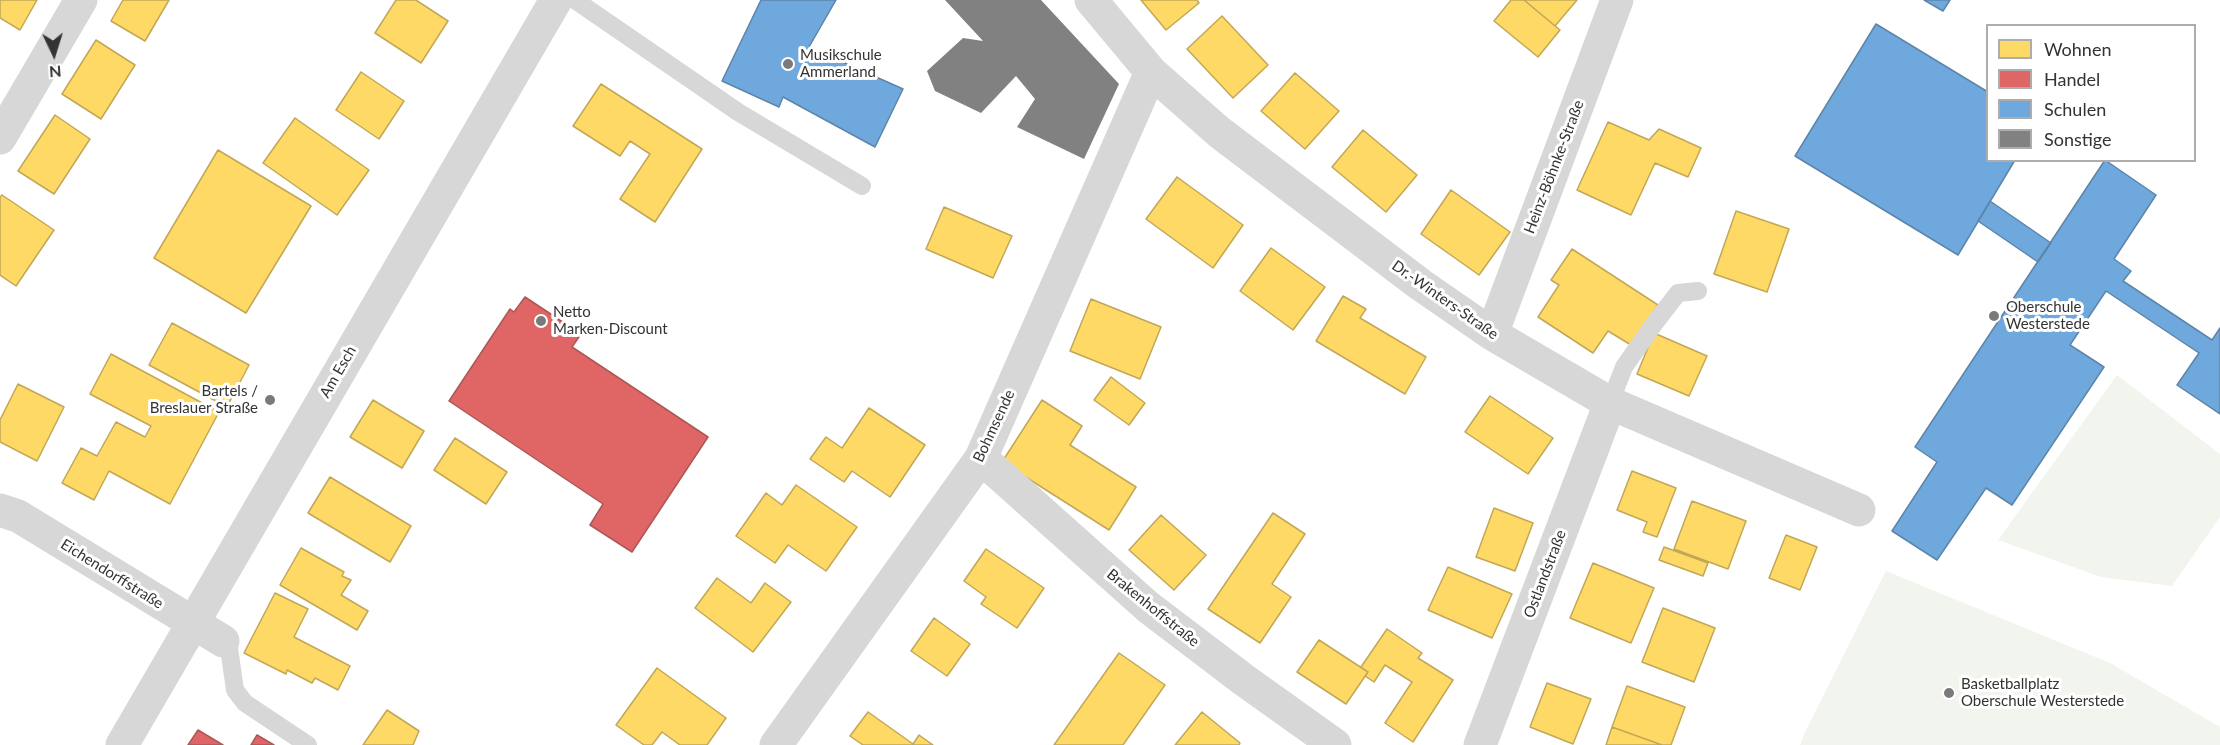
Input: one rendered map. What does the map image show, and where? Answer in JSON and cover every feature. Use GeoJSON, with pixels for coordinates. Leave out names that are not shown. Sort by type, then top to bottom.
{"type":"FeatureCollection","features":[{"type":"Feature","properties":{"kind":"street"},"geometry":{"type":"LineString","coordinates":[[0,138],[81,0]]}},
{"type":"Feature","properties":{"kind":"street","name":"Am Esch"},"geometry":{"type":"LineString","coordinates":[[122,745],[556,0]]}},
{"type":"Feature","properties":{"kind":"street","name":"Dr.-Winters-Straße"},"geometry":{"type":"LineString","coordinates":[[1091,0],[1151,72],[1219,132],[1421,285],[1492,334],[1610,403],[1859,510]]}},
{"type":"Feature","properties":{"kind":"street","name":"Heinz-Böhnke-Straße"},"geometry":{"type":"LineString","coordinates":[[1492,334],[1617,0]]}},
{"type":"Feature","properties":{"kind":"street","name":"Bohmsende"},"geometry":{"type":"LineString","coordinates":[[776,745],[981,459],[1151,72]]}},
{"type":"Feature","properties":{"kind":"street","name":"Ostlandstraße"},"geometry":{"type":"LineString","coordinates":[[1480,745],[1610,403]]}},
{"type":"Feature","properties":{"kind":"street","name":"Brakenhoffstraße"},"geometry":{"type":"LineString","coordinates":[[981,459],[1148,607],[1335,745]]}},
{"type":"Feature","properties":{"kind":"street","name":"Eichendorffstraße"},"geometry":{"type":"LineString","coordinates":[[0,510],[18,516],[223,641]]}},
{"type":"Feature","properties":{"kind":"lane"},"geometry":{"type":"LineString","coordinates":[[575,0],[738,112],[862,186]]}},
{"type":"Feature","properties":{"kind":"lane"},"geometry":{"type":"LineString","coordinates":[[1610,403],[1624,367],[1678,293],[1698,291]]}},
{"type":"Feature","properties":{"kind":"lane"},"geometry":{"type":"LineString","coordinates":[[223,641],[229,648],[236,690],[244,703],[308,745]]}},
{"type":"Feature","properties":{"kind":"shaded area"},"geometry":{"type":"Polygon","coordinates":[[[2117,375],[2220,454],[2220,517],[2172,586],[2101,577],[1998,540],[2117,375]]]}},
{"type":"Feature","properties":{"kind":"shaded area"},"geometry":{"type":"Polygon","coordinates":[[[1886,571],[2110,663],[2220,727],[2220,745],[1800,745],[1886,571]]]}},
{"type":"Feature","properties":{"kind":"building: Wohnen"},"geometry":{"type":"Polygon","coordinates":[[[0,0],[37,0],[20,30],[0,18],[0,0]]]}},
{"type":"Feature","properties":{"kind":"building: Wohnen"},"geometry":{"type":"Polygon","coordinates":[[[123,0],[169,0],[145,41],[111,21],[123,0]]]}},
{"type":"Feature","properties":{"kind":"building: Wohnen"},"geometry":{"type":"Polygon","coordinates":[[[396,0],[416,0],[448,21],[421,63],[375,33],[396,0]]]}},
{"type":"Feature","properties":{"kind":"building: Wohnen"},"geometry":{"type":"Polygon","coordinates":[[[1141,0],[1197,0],[1199,3],[1166,30],[1141,0]]]}},
{"type":"Feature","properties":{"kind":"building: Wohnen"},"geometry":{"type":"Polygon","coordinates":[[[1511,0],[1524,0],[1560,30],[1538,57],[1494,21],[1511,0]]]}},
{"type":"Feature","properties":{"kind":"building: Wohnen"},"geometry":{"type":"Polygon","coordinates":[[[1524,0],[1577,0],[1555,26],[1524,0]]]}},
{"type":"Feature","properties":{"kind":"building: Wohnen"},"geometry":{"type":"Polygon","coordinates":[[[1222,16],[1268,65],[1233,98],[1187,49],[1222,16]]]}},
{"type":"Feature","properties":{"kind":"building: Wohnen"},"geometry":{"type":"Polygon","coordinates":[[[96,40],[135,65],[101,119],[62,94],[96,40]]]}},
{"type":"Feature","properties":{"kind":"building: Wohnen"},"geometry":{"type":"Polygon","coordinates":[[[361,72],[404,101],[379,139],[336,110],[361,72]]]}},
{"type":"Feature","properties":{"kind":"building: Wohnen"},"geometry":{"type":"Polygon","coordinates":[[[1295,73],[1339,111],[1305,149],[1261,111],[1295,73]]]}},
{"type":"Feature","properties":{"kind":"building: Wohnen"},"geometry":{"type":"Polygon","coordinates":[[[601,84],[702,149],[655,222],[620,199],[650,154],[630,141],[620,156],[573,126],[601,84]]]}},
{"type":"Feature","properties":{"kind":"building: Wohnen"},"geometry":{"type":"Polygon","coordinates":[[[55,115],[90,139],[54,194],[18,171],[55,115]]]}},
{"type":"Feature","properties":{"kind":"building: Wohnen"},"geometry":{"type":"Polygon","coordinates":[[[295,118],[369,170],[337,215],[263,163],[295,118]]]}},
{"type":"Feature","properties":{"kind":"building: Wohnen"},"geometry":{"type":"Polygon","coordinates":[[[1608,122],[1649,140],[1659,129],[1701,148],[1688,177],[1655,163],[1631,215],[1577,190],[1608,122]]]}},
{"type":"Feature","properties":{"kind":"building: Wohnen"},"geometry":{"type":"Polygon","coordinates":[[[1363,130],[1417,175],[1386,212],[1332,167],[1363,130]]]}},
{"type":"Feature","properties":{"kind":"building: Wohnen"},"geometry":{"type":"Polygon","coordinates":[[[218,150],[311,206],[246,313],[154,258],[218,150]]]}},
{"type":"Feature","properties":{"kind":"building: Wohnen"},"geometry":{"type":"Polygon","coordinates":[[[1177,177],[1243,225],[1213,268],[1146,219],[1177,177]]]}},
{"type":"Feature","properties":{"kind":"building: Wohnen"},"geometry":{"type":"Polygon","coordinates":[[[1451,190],[1510,232],[1479,275],[1421,234],[1451,190]]]}},
{"type":"Feature","properties":{"kind":"building: Wohnen"},"geometry":{"type":"Polygon","coordinates":[[[2,195],[54,230],[16,286],[0,275],[0,197],[2,195]]]}},
{"type":"Feature","properties":{"kind":"building: Wohnen"},"geometry":{"type":"Polygon","coordinates":[[[944,207],[1012,236],[993,278],[926,249],[944,207]]]}},
{"type":"Feature","properties":{"kind":"building: Wohnen"},"geometry":{"type":"Polygon","coordinates":[[[1736,211],[1789,229],[1767,292],[1714,274],[1736,211]]]}},
{"type":"Feature","properties":{"kind":"building: Wohnen"},"geometry":{"type":"Polygon","coordinates":[[[1271,248],[1325,287],[1293,330],[1240,291],[1271,248]]]}},
{"type":"Feature","properties":{"kind":"building: Wohnen"},"geometry":{"type":"Polygon","coordinates":[[[1572,249],[1658,305],[1631,345],[1608,331],[1593,353],[1538,317],[1559,285],[1551,280],[1572,249]]]}},
{"type":"Feature","properties":{"kind":"building: Wohnen"},"geometry":{"type":"Polygon","coordinates":[[[1343,296],[1366,309],[1360,318],[1426,357],[1405,394],[1316,341],[1343,296]]]}},
{"type":"Feature","properties":{"kind":"building: Wohnen"},"geometry":{"type":"Polygon","coordinates":[[[1091,299],[1161,327],[1140,379],[1070,351],[1091,299]]]}},
{"type":"Feature","properties":{"kind":"building: Wohnen"},"geometry":{"type":"Polygon","coordinates":[[[172,323],[249,365],[227,407],[149,365],[172,323]]]}},
{"type":"Feature","properties":{"kind":"building: Wohnen"},"geometry":{"type":"Polygon","coordinates":[[[1654,333],[1707,356],[1689,396],[1637,374],[1654,333]]]}},
{"type":"Feature","properties":{"kind":"building: Wohnen"},"geometry":{"type":"Polygon","coordinates":[[[111,354],[219,412],[170,504],[109,471],[94,500],[62,483],[81,448],[97,456],[116,422],[145,437],[151,426],[90,394],[111,354]]]}},
{"type":"Feature","properties":{"kind":"building: Wohnen"},"geometry":{"type":"Polygon","coordinates":[[[1111,377],[1145,403],[1129,425],[1094,400],[1111,377]]]}},
{"type":"Feature","properties":{"kind":"building: Wohnen"},"geometry":{"type":"Polygon","coordinates":[[[18,384],[64,407],[37,461],[0,442],[0,420],[18,384]]]}},
{"type":"Feature","properties":{"kind":"building: Wohnen"},"geometry":{"type":"Polygon","coordinates":[[[1490,396],[1553,438],[1528,474],[1465,432],[1490,396]]]}},
{"type":"Feature","properties":{"kind":"building: Wohnen"},"geometry":{"type":"Polygon","coordinates":[[[373,400],[424,431],[402,468],[350,437],[373,400]]]}},
{"type":"Feature","properties":{"kind":"building: Wohnen"},"geometry":{"type":"Polygon","coordinates":[[[1042,400],[1082,426],[1070,445],[1136,487],[1109,530],[1002,462],[1042,400]]]}},
{"type":"Feature","properties":{"kind":"building: Wohnen"},"geometry":{"type":"Polygon","coordinates":[[[869,408],[925,445],[890,497],[852,471],[844,482],[810,459],[826,437],[842,448],[869,408]]]}},
{"type":"Feature","properties":{"kind":"building: Wohnen"},"geometry":{"type":"Polygon","coordinates":[[[455,438],[507,472],[486,504],[434,470],[455,438]]]}},
{"type":"Feature","properties":{"kind":"building: Wohnen"},"geometry":{"type":"Polygon","coordinates":[[[1632,471],[1676,488],[1657,537],[1643,532],[1647,522],[1617,510],[1632,471]]]}},
{"type":"Feature","properties":{"kind":"building: Wohnen"},"geometry":{"type":"Polygon","coordinates":[[[330,477],[411,526],[390,562],[308,513],[330,477]]]}},
{"type":"Feature","properties":{"kind":"building: Wohnen"},"geometry":{"type":"Polygon","coordinates":[[[796,485],[857,527],[826,571],[788,545],[775,563],[736,536],[766,493],[782,505],[796,485]]]}},
{"type":"Feature","properties":{"kind":"building: Wohnen"},"geometry":{"type":"Polygon","coordinates":[[[1692,501],[1746,521],[1728,569],[1674,549],[1692,501]]]}},
{"type":"Feature","properties":{"kind":"building: Wohnen"},"geometry":{"type":"Polygon","coordinates":[[[1494,508],[1533,523],[1515,571],[1476,557],[1494,508]]]}},
{"type":"Feature","properties":{"kind":"building: Wohnen"},"geometry":{"type":"Polygon","coordinates":[[[1273,513],[1305,534],[1272,584],[1291,597],[1260,643],[1208,609],[1273,513]]]}},
{"type":"Feature","properties":{"kind":"building: Wohnen"},"geometry":{"type":"Polygon","coordinates":[[[1161,515],[1206,555],[1174,590],[1129,550],[1161,515]]]}},
{"type":"Feature","properties":{"kind":"building: Wohnen"},"geometry":{"type":"Polygon","coordinates":[[[1786,535],[1817,547],[1800,590],[1769,578],[1786,535]]]}},
{"type":"Feature","properties":{"kind":"building: Wohnen"},"geometry":{"type":"Polygon","coordinates":[[[1664,547],[1708,563],[1703,576],[1659,560],[1664,547]]]}},
{"type":"Feature","properties":{"kind":"building: Wohnen"},"geometry":{"type":"Polygon","coordinates":[[[301,548],[344,572],[342,576],[351,580],[341,595],[368,611],[357,630],[280,585],[301,548]]]}},
{"type":"Feature","properties":{"kind":"building: Wohnen"},"geometry":{"type":"Polygon","coordinates":[[[986,549],[1044,588],[1017,628],[981,604],[986,597],[964,581],[986,549]]]}},
{"type":"Feature","properties":{"kind":"building: Wohnen"},"geometry":{"type":"Polygon","coordinates":[[[1593,563],[1654,588],[1631,643],[1570,618],[1593,563]]]}},
{"type":"Feature","properties":{"kind":"building: Wohnen"},"geometry":{"type":"Polygon","coordinates":[[[1448,567],[1512,594],[1492,638],[1428,610],[1448,567]]]}},
{"type":"Feature","properties":{"kind":"building: Wohnen"},"geometry":{"type":"Polygon","coordinates":[[[717,578],[751,603],[765,583],[791,602],[753,652],[695,608],[717,578]]]}},
{"type":"Feature","properties":{"kind":"building: Wohnen"},"geometry":{"type":"Polygon","coordinates":[[[275,593],[308,609],[294,637],[350,666],[338,690],[315,678],[312,683],[287,670],[286,674],[244,653],[275,593]]]}},
{"type":"Feature","properties":{"kind":"building: Wohnen"},"geometry":{"type":"Polygon","coordinates":[[[1663,608],[1715,628],[1694,682],[1642,662],[1663,608]]]}},
{"type":"Feature","properties":{"kind":"building: Wohnen"},"geometry":{"type":"Polygon","coordinates":[[[934,618],[970,644],[947,676],[911,651],[934,618]]]}},
{"type":"Feature","properties":{"kind":"building: Wohnen"},"geometry":{"type":"Polygon","coordinates":[[[1387,629],[1422,653],[1418,658],[1453,680],[1413,742],[1385,723],[1412,682],[1385,665],[1374,682],[1365,676],[1368,672],[1361,667],[1387,629]]]}},
{"type":"Feature","properties":{"kind":"building: Wohnen"},"geometry":{"type":"Polygon","coordinates":[[[1319,640],[1368,672],[1346,704],[1297,672],[1319,640]]]}},
{"type":"Feature","properties":{"kind":"building: Wohnen"},"geometry":{"type":"Polygon","coordinates":[[[1119,653],[1165,685],[1123,745],[1054,745],[1119,653]]]}},
{"type":"Feature","properties":{"kind":"building: Wohnen"},"geometry":{"type":"Polygon","coordinates":[[[657,668],[726,718],[707,745],[680,745],[662,732],[652,745],[644,745],[616,725],[657,668]]]}},
{"type":"Feature","properties":{"kind":"building: Wohnen"},"geometry":{"type":"Polygon","coordinates":[[[1547,683],[1591,699],[1573,744],[1530,727],[1547,683]]]}},
{"type":"Feature","properties":{"kind":"building: Wohnen"},"geometry":{"type":"Polygon","coordinates":[[[1627,686],[1685,707],[1671,745],[1662,745],[1612,727],[1627,686]]]}},
{"type":"Feature","properties":{"kind":"building: Wohnen"},"geometry":{"type":"Polygon","coordinates":[[[387,710],[419,731],[413,745],[363,745],[387,710]]]}},
{"type":"Feature","properties":{"kind":"building: Wohnen"},"geometry":{"type":"Polygon","coordinates":[[[868,712],[913,744],[919,735],[933,745],[863,745],[850,736],[868,712]]]}},
{"type":"Feature","properties":{"kind":"building: Wohnen"},"geometry":{"type":"Polygon","coordinates":[[[1202,712],[1240,743],[1239,745],[1175,745],[1202,712]]]}},
{"type":"Feature","properties":{"kind":"building: Wohnen"},"geometry":{"type":"Polygon","coordinates":[[[1612,727],[1662,745],[1606,745],[1612,727]]]}},
{"type":"Feature","properties":{"kind":"building: Handel"},"geometry":{"type":"Polygon","coordinates":[[[525,297],[581,334],[572,347],[708,437],[632,552],[590,525],[603,504],[449,401],[510,309],[514,312],[525,297]]]}},
{"type":"Feature","properties":{"kind":"building: Handel"},"geometry":{"type":"Polygon","coordinates":[[[198,730],[223,745],[188,745],[198,730]]]}},
{"type":"Feature","properties":{"kind":"building: Handel"},"geometry":{"type":"Polygon","coordinates":[[[257,735],[274,745],[251,745],[257,735]]]}},
{"type":"Feature","properties":{"kind":"building: Schulen","name":"Musikschule Ammerland"},"geometry":{"type":"Polygon","coordinates":[[[761,0],[836,0],[809,47],[903,89],[875,147],[783,97],[779,107],[722,81],[761,0]]]}},
{"type":"Feature","properties":{"kind":"building: Schulen"},"geometry":{"type":"Polygon","coordinates":[[[1924,0],[1950,0],[1943,11],[1924,0]]]}},
{"type":"Feature","properties":{"kind":"building: Schulen"},"geometry":{"type":"Polygon","coordinates":[[[1876,24],[1986,91],[1986,162],[2014,162],[1958,255],[1795,156],[1876,24]]]}},
{"type":"Feature","properties":{"kind":"building: Schulen","name":"Oberschule Westerstede"},"geometry":{"type":"Polygon","coordinates":[[[2104,162],[2108,162],[2156,195],[2114,259],[2131,271],[2123,281],[2212,340],[2220,328],[2220,414],[2177,385],[2199,353],[2106,291],[2070,345],[2104,367],[2012,505],[1986,488],[1937,560],[1892,531],[1937,462],[1915,447],[2104,162]]]}},
{"type":"Feature","properties":{"kind":"building: Schulen","name":"Oberschule Westerstede"},"geometry":{"type":"Polygon","coordinates":[[[1990,201],[2051,243],[2038,262],[1978,221],[1990,201]]]}},
{"type":"Feature","properties":{"kind":"building: Sonstige"},"geometry":{"type":"Polygon","coordinates":[[[945,0],[1041,0],[1119,84],[1084,159],[1017,127],[1035,99],[1016,76],[981,113],[935,91],[927,71],[963,38],[983,41],[945,0]]]}},
{"type":"Feature","properties":{"kind":"place","name":"Musikschule Ammerland"},"geometry":{"type":"Point","coordinates":[788,64]}},
{"type":"Feature","properties":{"kind":"place","name":"Oberschule Westerstede"},"geometry":{"type":"Point","coordinates":[1994,316]}},
{"type":"Feature","properties":{"kind":"place","name":"Netto Marken-Discount"},"geometry":{"type":"Point","coordinates":[541,321]}},
{"type":"Feature","properties":{"kind":"place","name":"Bartels / Breslauer Straße"},"geometry":{"type":"Point","coordinates":[270,400]}},
{"type":"Feature","properties":{"kind":"place","name":"Basketballplatz Oberschule Westerstede"},"geometry":{"type":"Point","coordinates":[1949,693]}}]}
